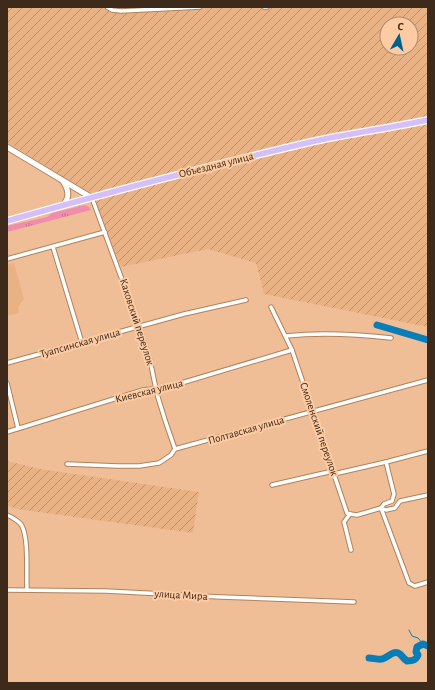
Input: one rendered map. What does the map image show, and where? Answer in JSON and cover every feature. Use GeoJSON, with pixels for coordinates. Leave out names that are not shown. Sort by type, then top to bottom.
{"type":"FeatureCollection","features":[{"type":"Feature","properties":{"kind":"main road","name":"Объездная улица"},"geometry":{"type":"LineString","coordinates":[[7,221],[137,185],[316,141],[428,120]]}},
{"type":"Feature","properties":{"kind":"main road"},"geometry":{"type":"LineString","coordinates":[[7,146],[92,198]]}},
{"type":"Feature","properties":{"kind":"main road"},"geometry":{"type":"LineString","coordinates":[[63,181],[67,187],[68,194],[64,204]]}},
{"type":"Feature","properties":{"kind":"street"},"geometry":{"type":"LineString","coordinates":[[107,7],[112,10],[121,11],[200,7]]}},
{"type":"Feature","properties":{"kind":"street","name":"Каховский переулок"},"geometry":{"type":"LineString","coordinates":[[92,198],[139,326],[150,360],[156,389],[165,420],[175,449]]}},
{"type":"Feature","properties":{"kind":"street"},"geometry":{"type":"LineString","coordinates":[[7,259],[105,232]]}},
{"type":"Feature","properties":{"kind":"street"},"geometry":{"type":"LineString","coordinates":[[53,247],[82,343]]}},
{"type":"Feature","properties":{"kind":"street","name":"Туапсинская улица"},"geometry":{"type":"LineString","coordinates":[[7,363],[139,326],[246,300]]}},
{"type":"Feature","properties":{"kind":"street","name":"Смоленский переулок"},"geometry":{"type":"LineString","coordinates":[[272,307],[292,350],[347,513],[350,514]]}},
{"type":"Feature","properties":{"kind":"street"},"geometry":{"type":"LineString","coordinates":[[286,336],[324,334],[391,338]]}},
{"type":"Feature","properties":{"kind":"street","name":"Киевская улица"},"geometry":{"type":"LineString","coordinates":[[7,432],[143,390],[168,388],[292,350]]}},
{"type":"Feature","properties":{"kind":"street","name":"Полтавская улица"},"geometry":{"type":"LineString","coordinates":[[67,464],[118,466],[159,463],[172,455],[175,449],[428,380]]}},
{"type":"Feature","properties":{"kind":"street"},"geometry":{"type":"LineString","coordinates":[[7,383],[18,428]]}},
{"type":"Feature","properties":{"kind":"street"},"geometry":{"type":"LineString","coordinates":[[272,485],[386,462],[428,451]]}},
{"type":"Feature","properties":{"kind":"street"},"geometry":{"type":"LineString","coordinates":[[381,508],[386,510],[395,508],[396,502],[386,462]]}},
{"type":"Feature","properties":{"kind":"street"},"geometry":{"type":"LineString","coordinates":[[351,550],[344,522],[350,514],[357,515],[381,508],[384,504],[428,495]]}},
{"type":"Feature","properties":{"kind":"street"},"geometry":{"type":"LineString","coordinates":[[381,508],[409,583],[415,586],[428,582]]}},
{"type":"Feature","properties":{"kind":"street"},"geometry":{"type":"LineString","coordinates":[[7,515],[11,516],[22,525],[26,540],[26,590]]}},
{"type":"Feature","properties":{"kind":"street","name":"улица Мира"},"geometry":{"type":"LineString","coordinates":[[7,590],[106,591],[354,602]]}},
{"type":"Feature","properties":{"kind":"shaded area"},"geometry":{"type":"Polygon","coordinates":[[[7,7],[428,7],[428,117],[312,139],[93,194],[7,142],[7,7]]]}},
{"type":"Feature","properties":{"kind":"shaded area"},"geometry":{"type":"Polygon","coordinates":[[[428,123],[428,327],[264,294],[256,263],[208,249],[121,267],[95,200],[313,144],[428,123]]]}},
{"type":"Feature","properties":{"kind":"shaded area"},"geometry":{"type":"Polygon","coordinates":[[[14,263],[24,299],[18,307],[19,313],[7,316],[7,265],[14,263]]]}},
{"type":"Feature","properties":{"kind":"shaded area"},"geometry":{"type":"Polygon","coordinates":[[[7,461],[40,469],[199,492],[193,533],[16,509],[7,505],[7,461]]]}},
{"type":"Feature","properties":{"kind":"green space"},"geometry":{"type":"Polygon","coordinates":[[[85,205],[91,210],[7,232],[7,226],[47,217],[52,213],[85,205]]]}},
{"type":"Feature","properties":{"kind":"waterway"},"geometry":{"type":"LineString","coordinates":[[377,325],[428,340]]}},
{"type":"Feature","properties":{"kind":"waterway"},"geometry":{"type":"LineString","coordinates":[[409,630],[412,636],[418,638],[423,644]]}},
{"type":"Feature","properties":{"kind":"waterway"},"geometry":{"type":"LineString","coordinates":[[369,658],[382,659],[393,653],[397,653],[407,661],[411,661],[418,655],[416,652],[417,647],[423,644],[428,646]]}}]}
